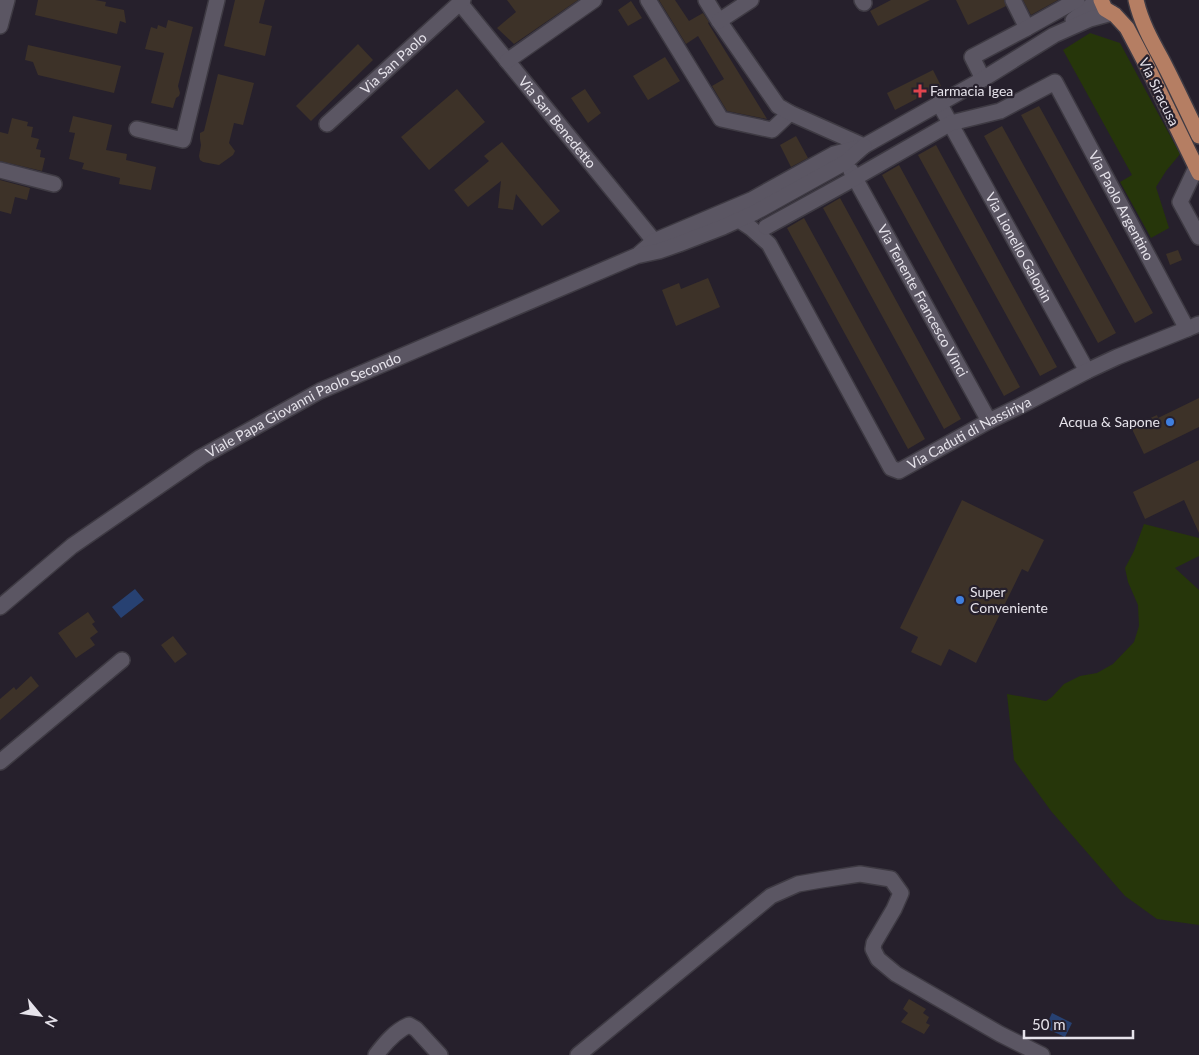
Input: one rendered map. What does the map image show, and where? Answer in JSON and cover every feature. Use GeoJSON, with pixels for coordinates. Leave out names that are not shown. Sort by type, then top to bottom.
{"type":"FeatureCollection","features":[{"type":"Feature","properties":{"kind":"main road","name":"Via Siracusa"},"geometry":{"type":"LineString","coordinates":[[1100,0],[1105,9],[1127,28],[1198,170]]}},
{"type":"Feature","properties":{"kind":"main road","name":"Via Siracusa"},"geometry":{"type":"LineString","coordinates":[[1136,0],[1146,32],[1199,136]]}},
{"type":"Feature","properties":{"kind":"main road"},"geometry":{"type":"LineString","coordinates":[[1113,14],[1128,12],[1136,0]]}},
{"type":"Feature","properties":{"kind":"street"},"geometry":{"type":"LineString","coordinates":[[0,26],[7,0]]}},
{"type":"Feature","properties":{"kind":"street"},"geometry":{"type":"LineString","coordinates":[[137,129],[183,140],[217,0]]}},
{"type":"Feature","properties":{"kind":"street"},"geometry":{"type":"LineString","coordinates":[[507,61],[594,0]]}},
{"type":"Feature","properties":{"kind":"street"},"geometry":{"type":"LineString","coordinates":[[648,0],[721,119],[772,130],[790,113]]}},
{"type":"Feature","properties":{"kind":"street"},"geometry":{"type":"LineString","coordinates":[[706,0],[718,21],[778,106],[864,146]]}},
{"type":"Feature","properties":{"kind":"street"},"geometry":{"type":"LineString","coordinates":[[718,21],[751,0]]}},
{"type":"Feature","properties":{"kind":"street"},"geometry":{"type":"LineString","coordinates":[[1013,0],[1027,28]]}},
{"type":"Feature","properties":{"kind":"street"},"geometry":{"type":"LineString","coordinates":[[983,79],[972,56],[1077,0]]}},
{"type":"Feature","properties":{"kind":"street"},"geometry":{"type":"LineString","coordinates":[[755,217],[844,157],[983,79],[1054,35],[1096,0]]}},
{"type":"Feature","properties":{"kind":"street","name":"Via San Benedetto"},"geometry":{"type":"LineString","coordinates":[[462,1],[507,61],[657,246]]}},
{"type":"Feature","properties":{"kind":"street","name":"Via San Paolo"},"geometry":{"type":"LineString","coordinates":[[327,124],[462,1]]}},
{"type":"Feature","properties":{"kind":"street"},"geometry":{"type":"LineString","coordinates":[[1054,35],[1090,19],[1113,14]]}},
{"type":"Feature","properties":{"kind":"street","name":"Via Paolo Argentino"},"geometry":{"type":"LineString","coordinates":[[950,123],[1000,111],[1055,82],[1193,326]]}},
{"type":"Feature","properties":{"kind":"street","name":"Via Lionello Galopin"},"geometry":{"type":"LineString","coordinates":[[939,103],[1087,371]]}},
{"type":"Feature","properties":{"kind":"street"},"geometry":{"type":"LineString","coordinates":[[657,246],[755,217],[855,178],[950,123]]}},
{"type":"Feature","properties":{"kind":"street"},"geometry":{"type":"LineString","coordinates":[[657,246],[695,223],[751,200],[834,154],[844,157]]}},
{"type":"Feature","properties":{"kind":"street","name":"Via Tenente Francesco Vinci"},"geometry":{"type":"LineString","coordinates":[[844,157],[989,421]]}},
{"type":"Feature","properties":{"kind":"street"},"geometry":{"type":"LineString","coordinates":[[755,217],[760,202],[793,185],[810,168]]}},
{"type":"Feature","properties":{"kind":"street"},"geometry":{"type":"LineString","coordinates":[[0,170],[54,184]]}},
{"type":"Feature","properties":{"kind":"street"},"geometry":{"type":"LineString","coordinates":[[1198,170],[1180,202],[1199,237]]}},
{"type":"Feature","properties":{"kind":"street"},"geometry":{"type":"LineString","coordinates":[[695,223],[717,223],[741,212],[755,217]]}},
{"type":"Feature","properties":{"kind":"street","name":"Via Caduti di Nassiriya"},"geometry":{"type":"LineString","coordinates":[[755,217],[891,468],[899,471],[989,421],[1087,371],[1193,326]]}},
{"type":"Feature","properties":{"kind":"street","name":"Viale Papa Giovanni Paolo Secondo"},"geometry":{"type":"LineString","coordinates":[[0,607],[72,546],[200,457],[320,391],[657,246]]}},
{"type":"Feature","properties":{"kind":"street"},"geometry":{"type":"LineString","coordinates":[[1,763],[122,660]]}},
{"type":"Feature","properties":{"kind":"street"},"geometry":{"type":"LineString","coordinates":[[578,1055],[771,896],[798,884],[860,874],[891,879],[900,893],[894,909],[874,943],[873,949],[878,959],[896,974],[982,1024],[1042,1055]]}},
{"type":"Feature","properties":{"kind":"street"},"geometry":{"type":"LineString","coordinates":[[376,1055],[385,1043],[401,1028],[409,1025],[416,1029],[440,1055]]}},
{"type":"Feature","properties":{"kind":"green space"},"geometry":{"type":"Polygon","coordinates":[[[1090,33],[1120,43],[1180,154],[1156,187],[1169,228],[1151,238],[1120,182],[1132,175],[1063,50],[1090,33]]]}},
{"type":"Feature","properties":{"kind":"green space"},"geometry":{"type":"Polygon","coordinates":[[[1144,524],[1199,538],[1199,556],[1175,568],[1199,590],[1199,925],[1157,919],[1125,896],[1051,811],[1014,760],[1007,694],[1046,701],[1064,684],[1080,676],[1097,673],[1113,664],[1134,642],[1139,626],[1138,605],[1128,582],[1125,568],[1134,551],[1144,524]]]}},
{"type":"Feature","properties":{"kind":"water"},"geometry":{"type":"Polygon","coordinates":[[[135,589],[144,600],[121,618],[112,607],[135,589]]]}},
{"type":"Feature","properties":{"kind":"water"},"geometry":{"type":"Polygon","coordinates":[[[1052,1013],[1072,1023],[1065,1037],[1045,1028],[1052,1013]]]}},
{"type":"Feature","properties":{"kind":"building"},"geometry":{"type":"Polygon","coordinates":[[[38,0],[95,0],[106,2],[105,6],[124,10],[126,23],[120,21],[117,34],[35,15],[38,0]]]}},
{"type":"Feature","properties":{"kind":"building"},"geometry":{"type":"Polygon","coordinates":[[[235,0],[265,0],[259,23],[272,26],[265,56],[224,46],[235,0]]]}},
{"type":"Feature","properties":{"kind":"building"},"geometry":{"type":"Polygon","coordinates":[[[507,0],[578,0],[514,44],[497,28],[516,12],[507,0]]]}},
{"type":"Feature","properties":{"kind":"building"},"geometry":{"type":"Polygon","coordinates":[[[659,0],[675,0],[689,21],[703,13],[767,119],[727,111],[712,86],[724,79],[698,36],[686,44],[659,0]]]}},
{"type":"Feature","properties":{"kind":"building"},"geometry":{"type":"Polygon","coordinates":[[[891,0],[930,0],[878,26],[870,11],[891,0]]]}},
{"type":"Feature","properties":{"kind":"building"},"geometry":{"type":"Polygon","coordinates":[[[956,0],[1004,0],[1006,6],[968,25],[956,0]]]}},
{"type":"Feature","properties":{"kind":"building"},"geometry":{"type":"Polygon","coordinates":[[[1023,0],[1058,0],[1031,15],[1023,0]]]}},
{"type":"Feature","properties":{"kind":"building"},"geometry":{"type":"Polygon","coordinates":[[[631,1],[642,18],[628,26],[618,10],[631,1]]]}},
{"type":"Feature","properties":{"kind":"building"},"geometry":{"type":"Polygon","coordinates":[[[168,20],[193,27],[178,86],[180,93],[176,98],[173,108],[151,103],[164,53],[145,49],[151,27],[157,29],[158,25],[166,28],[168,20]]]}},
{"type":"Feature","properties":{"kind":"building"},"geometry":{"type":"Polygon","coordinates":[[[358,44],[373,60],[311,121],[296,106],[358,44]]]}},
{"type":"Feature","properties":{"kind":"building"},"geometry":{"type":"Polygon","coordinates":[[[28,45],[121,66],[114,93],[38,75],[33,62],[25,60],[28,45]]]}},
{"type":"Feature","properties":{"kind":"building"},"geometry":{"type":"Polygon","coordinates":[[[665,57],[680,81],[648,100],[633,76],[665,57]]]}},
{"type":"Feature","properties":{"kind":"building"},"geometry":{"type":"Polygon","coordinates":[[[933,70],[941,86],[895,110],[887,93],[933,70]]]}},
{"type":"Feature","properties":{"kind":"building"},"geometry":{"type":"Polygon","coordinates":[[[218,74],[254,83],[243,125],[234,123],[229,143],[235,151],[233,155],[219,165],[203,162],[199,156],[201,145],[200,133],[204,131],[218,74]]]}},
{"type":"Feature","properties":{"kind":"building"},"geometry":{"type":"Polygon","coordinates":[[[457,89],[485,122],[429,170],[401,137],[457,89]]]}},
{"type":"Feature","properties":{"kind":"building"},"geometry":{"type":"Polygon","coordinates":[[[585,89],[601,113],[588,123],[571,98],[585,89]]]}},
{"type":"Feature","properties":{"kind":"building"},"geometry":{"type":"Polygon","coordinates":[[[1039,106],[1153,313],[1135,323],[1021,115],[1039,106]]]}},
{"type":"Feature","properties":{"kind":"building"},"geometry":{"type":"Polygon","coordinates":[[[73,116],[112,125],[106,150],[127,154],[126,160],[156,167],[151,190],[119,184],[120,178],[82,169],[84,163],[69,159],[75,133],[69,132],[73,116]]]}},
{"type":"Feature","properties":{"kind":"building"},"geometry":{"type":"Polygon","coordinates":[[[12,118],[28,122],[27,126],[33,127],[31,137],[39,139],[36,149],[41,150],[40,157],[45,158],[42,171],[0,161],[0,132],[8,134],[12,118]]]}},
{"type":"Feature","properties":{"kind":"building"},"geometry":{"type":"Polygon","coordinates":[[[1002,126],[1116,333],[1098,343],[984,136],[1002,126]]]}},
{"type":"Feature","properties":{"kind":"building"},"geometry":{"type":"Polygon","coordinates":[[[796,136],[808,158],[791,167],[780,145],[796,136]]]}},
{"type":"Feature","properties":{"kind":"building"},"geometry":{"type":"Polygon","coordinates":[[[502,142],[560,211],[542,226],[516,194],[513,210],[498,208],[501,181],[468,207],[454,190],[489,161],[484,156],[502,142]]]}},
{"type":"Feature","properties":{"kind":"building"},"geometry":{"type":"Polygon","coordinates":[[[936,145],[1057,367],[1040,376],[918,155],[936,145]]]}},
{"type":"Feature","properties":{"kind":"building"},"geometry":{"type":"Polygon","coordinates":[[[899,165],[1020,387],[1004,396],[882,175],[899,165]]]}},
{"type":"Feature","properties":{"kind":"building"},"geometry":{"type":"Polygon","coordinates":[[[0,180],[30,188],[27,200],[15,197],[11,214],[0,211],[0,180]]]}},
{"type":"Feature","properties":{"kind":"building"},"geometry":{"type":"Polygon","coordinates":[[[840,198],[961,419],[944,429],[823,208],[840,198]]]}},
{"type":"Feature","properties":{"kind":"building"},"geometry":{"type":"Polygon","coordinates":[[[804,218],[925,439],[908,449],[787,228],[804,218]]]}},
{"type":"Feature","properties":{"kind":"building"},"geometry":{"type":"Polygon","coordinates":[[[1178,250],[1182,260],[1170,265],[1166,254],[1178,250]]]}},
{"type":"Feature","properties":{"kind":"building"},"geometry":{"type":"Polygon","coordinates":[[[708,278],[720,307],[676,326],[662,290],[679,283],[681,289],[708,278]]]}},
{"type":"Feature","properties":{"kind":"building","name":"Acqua & Sapone"},"geometry":{"type":"Polygon","coordinates":[[[1199,398],[1199,427],[1144,454],[1131,427],[1157,415],[1158,418],[1199,398]]]}},
{"type":"Feature","properties":{"kind":"building"},"geometry":{"type":"Polygon","coordinates":[[[1199,460],[1199,533],[1184,500],[1145,519],[1133,492],[1199,460]]]}},
{"type":"Feature","properties":{"kind":"building","name":"Super Conveniente"},"geometry":{"type":"Polygon","coordinates":[[[962,500],[1044,540],[1028,572],[1022,569],[976,663],[949,649],[941,666],[911,652],[918,637],[900,628],[962,500]]]}},
{"type":"Feature","properties":{"kind":"building"},"geometry":{"type":"Polygon","coordinates":[[[88,612],[95,622],[92,624],[98,632],[90,638],[95,645],[76,658],[58,633],[88,612]]]}},
{"type":"Feature","properties":{"kind":"building"},"geometry":{"type":"Polygon","coordinates":[[[173,636],[187,654],[175,663],[161,645],[173,636]]]}},
{"type":"Feature","properties":{"kind":"building"},"geometry":{"type":"Polygon","coordinates":[[[31,676],[39,686],[0,720],[0,699],[14,687],[16,690],[31,676]]]}},
{"type":"Feature","properties":{"kind":"building"},"geometry":{"type":"Polygon","coordinates":[[[909,999],[926,1009],[923,1013],[929,1017],[926,1023],[930,1025],[924,1034],[901,1022],[908,1013],[903,1009],[909,999]]]}},
{"type":"Feature","properties":{"kind":"place","name":"Farmacia Igea"},"geometry":{"type":"Point","coordinates":[920,91]}},
{"type":"Feature","properties":{"kind":"place","name":"Acqua & Sapone"},"geometry":{"type":"Point","coordinates":[1170,422]}},
{"type":"Feature","properties":{"kind":"place","name":"Super Conveniente"},"geometry":{"type":"Point","coordinates":[960,600]}}]}
